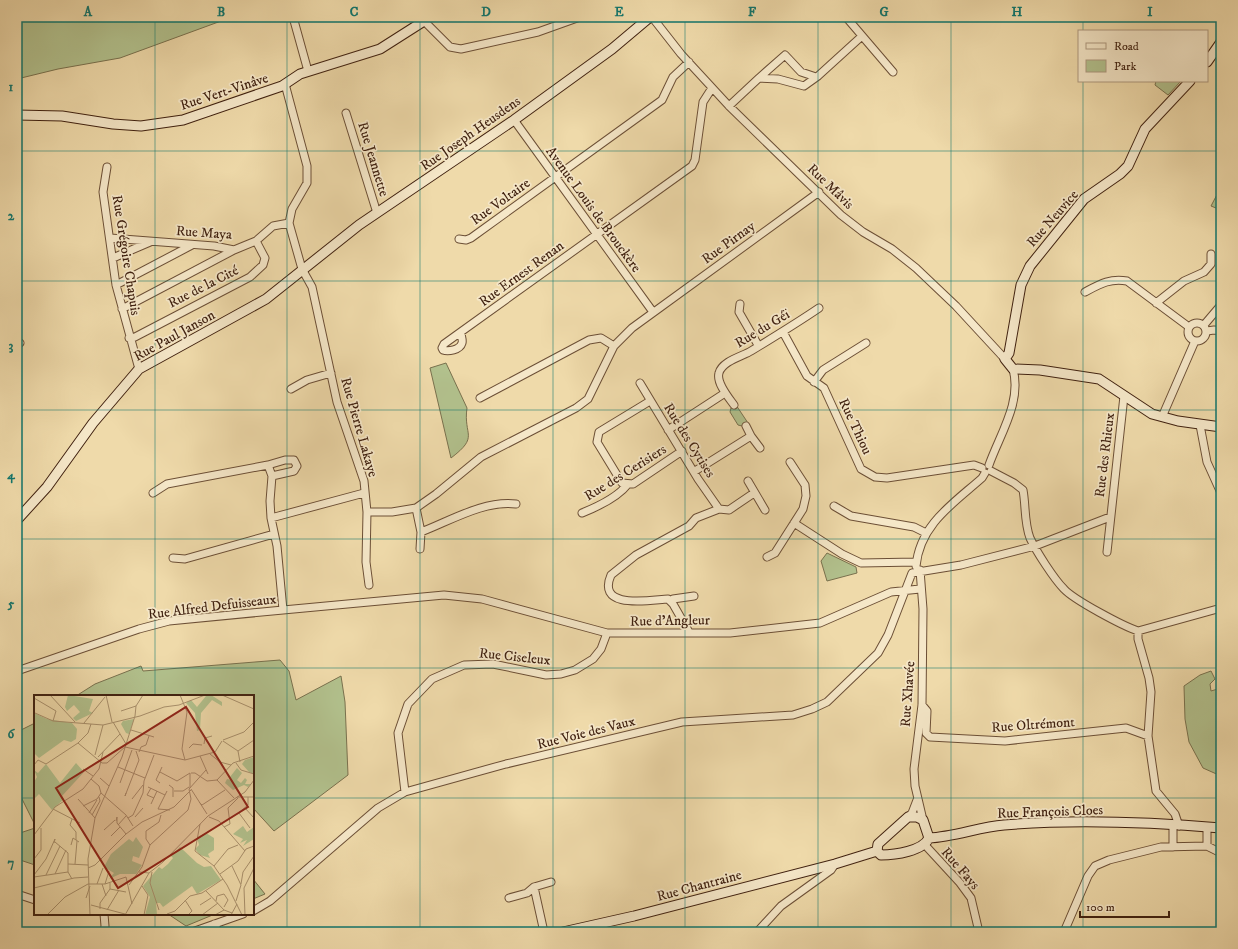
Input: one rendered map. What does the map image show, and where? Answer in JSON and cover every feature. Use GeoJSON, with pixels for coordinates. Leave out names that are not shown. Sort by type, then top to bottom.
{"type":"FeatureCollection","features":[{"type":"Feature","properties":{"kind":"street"},"geometry":{"type":"LineString","coordinates":[[293,17],[308,71]]}},
{"type":"Feature","properties":{"kind":"street"},"geometry":{"type":"LineString","coordinates":[[426,18],[450,47],[461,49],[538,32],[580,17]]}},
{"type":"Feature","properties":{"kind":"street","name":"Rue Mâvis"},"geometry":{"type":"LineString","coordinates":[[651,17],[729,106],[841,215],[863,232],[892,249],[916,268],[956,306],[1005,359]]}},
{"type":"Feature","properties":{"kind":"street","name":"Rue Joseph Heusdens"},"geometry":{"type":"LineString","coordinates":[[302,269],[377,213],[514,120],[606,53],[651,17]]}},
{"type":"Feature","properties":{"kind":"street"},"geometry":{"type":"LineString","coordinates":[[846,17],[893,72]]}},
{"type":"Feature","properties":{"kind":"street","name":"Rue Vert-Vinâve"},"geometry":{"type":"LineString","coordinates":[[17,115],[62,116],[112,124],[141,126],[183,120],[286,84],[300,74],[308,71],[380,49],[426,18]]}},
{"type":"Feature","properties":{"kind":"street"},"geometry":{"type":"LineString","coordinates":[[759,78],[778,79],[804,86],[862,36]]}},
{"type":"Feature","properties":{"kind":"street"},"geometry":{"type":"LineString","coordinates":[[1208,61],[1221,42]]}},
{"type":"Feature","properties":{"kind":"street"},"geometry":{"type":"LineString","coordinates":[[729,106],[785,55],[801,72],[816,77]]}},
{"type":"Feature","properties":{"kind":"street","name":"Rue Voltaire"},"geometry":{"type":"LineString","coordinates":[[459,239],[466,240],[471,238],[662,100],[673,77],[689,62]]}},
{"type":"Feature","properties":{"kind":"street"},"geometry":{"type":"LineString","coordinates":[[776,63],[775,72],[778,79]]}},
{"type":"Feature","properties":{"kind":"street"},"geometry":{"type":"LineString","coordinates":[[791,83],[798,79],[801,72]]}},
{"type":"Feature","properties":{"kind":"street","name":"Rue Neuvice"},"geometry":{"type":"LineString","coordinates":[[1005,359],[1009,353],[1021,285],[1030,266],[1084,199],[1115,178],[1128,166],[1145,129],[1189,82]]}},
{"type":"Feature","properties":{"kind":"street"},"geometry":{"type":"LineString","coordinates":[[286,84],[307,166],[307,182],[292,208],[289,223]]}},
{"type":"Feature","properties":{"kind":"street","name":"Rue Ernest Renan"},"geometry":{"type":"LineString","coordinates":[[461,332],[692,166],[696,154],[703,102],[712,88]]}},
{"type":"Feature","properties":{"kind":"street","name":"Rue Jeannette"},"geometry":{"type":"LineString","coordinates":[[346,113],[377,213]]}},
{"type":"Feature","properties":{"kind":"street","name":"Avenue Louis de Brouckère"},"geometry":{"type":"LineString","coordinates":[[514,120],[653,312]]}},
{"type":"Feature","properties":{"kind":"street","name":"Rue Grégoire Chapuis"},"geometry":{"type":"LineString","coordinates":[[107,168],[103,192],[116,285],[129,338],[139,369]]}},
{"type":"Feature","properties":{"kind":"street","name":"Rue Pirnay"},"geometry":{"type":"LineString","coordinates":[[416,508],[436,494],[481,457],[576,408],[588,399],[614,346],[632,328],[819,192]]}},
{"type":"Feature","properties":{"kind":"street","name":"Rue Maya"},"geometry":{"type":"LineString","coordinates":[[110,238],[234,250],[256,241],[273,226],[289,223]]}},
{"type":"Feature","properties":{"kind":"street","name":"Rue Pierre Lakaye"},"geometry":{"type":"LineString","coordinates":[[289,223],[302,269],[312,287],[337,402],[364,481],[367,512],[366,562],[369,585]]}},
{"type":"Feature","properties":{"kind":"street"},"geometry":{"type":"LineString","coordinates":[[113,258],[152,241]]}},
{"type":"Feature","properties":{"kind":"street","name":"Rue de la Cité"},"geometry":{"type":"LineString","coordinates":[[129,338],[135,337],[250,277],[263,265],[265,258],[256,241]]}},
{"type":"Feature","properties":{"kind":"street"},"geometry":{"type":"LineString","coordinates":[[116,285],[192,245]]}},
{"type":"Feature","properties":{"kind":"street"},"geometry":{"type":"LineString","coordinates":[[122,308],[234,250]]}},
{"type":"Feature","properties":{"kind":"street"},"geometry":{"type":"LineString","coordinates":[[1156,303],[1184,281],[1204,272],[1211,264],[1211,254]]}},
{"type":"Feature","properties":{"kind":"street","name":"Rue Paul Janson"},"geometry":{"type":"LineString","coordinates":[[17,520],[47,487],[93,423],[139,369],[266,300],[302,269]]}},
{"type":"Feature","properties":{"kind":"street"},"geometry":{"type":"LineString","coordinates":[[1085,292],[1102,282],[1116,279],[1127,281],[1189,327]]}},
{"type":"Feature","properties":{"kind":"street"},"geometry":{"type":"LineString","coordinates":[[740,304],[739,312],[758,346]]}},
{"type":"Feature","properties":{"kind":"street"},"geometry":{"type":"LineString","coordinates":[[1221,305],[1205,328],[1205,337],[1201,341],[1195,341],[1190,338],[1188,332],[1189,327],[1194,323],[1199,323],[1205,328],[1221,331]]}},
{"type":"Feature","properties":{"kind":"street","name":"Rue du Géï"},"geometry":{"type":"LineString","coordinates":[[725,393],[718,375],[724,366],[744,353],[750,352],[783,332],[819,308]]}},
{"type":"Feature","properties":{"kind":"street","name":"Rue Thiou"},"geometry":{"type":"LineString","coordinates":[[783,332],[807,376],[824,388],[861,469],[875,477],[887,478],[974,465],[987,469]]}},
{"type":"Feature","properties":{"kind":"street"},"geometry":{"type":"LineString","coordinates":[[480,398],[593,338],[601,338],[614,346]]}},
{"type":"Feature","properties":{"kind":"street"},"geometry":{"type":"LineString","coordinates":[[1162,417],[1195,341]]}},
{"type":"Feature","properties":{"kind":"street"},"geometry":{"type":"LineString","coordinates":[[814,382],[823,370],[866,343]]}},
{"type":"Feature","properties":{"kind":"street"},"geometry":{"type":"LineString","coordinates":[[916,571],[916,562],[926,533],[936,518],[947,507],[982,478],[1004,433],[1016,380],[1014,369],[1005,359]]}},
{"type":"Feature","properties":{"kind":"street"},"geometry":{"type":"LineString","coordinates":[[1014,369],[1040,370],[1099,379],[1152,414],[1200,425],[1221,427]]}},
{"type":"Feature","properties":{"kind":"street","name":"Rue Pierre Lakaye"},"geometry":{"type":"LineString","coordinates":[[291,389],[307,380],[331,373]]}},
{"type":"Feature","properties":{"kind":"street","name":"Rue des Cytises"},"geometry":{"type":"LineString","coordinates":[[640,383],[707,493],[719,509]]}},
{"type":"Feature","properties":{"kind":"street"},"geometry":{"type":"LineString","coordinates":[[668,430],[725,393],[734,405]]}},
{"type":"Feature","properties":{"kind":"street","name":"Rue des Rhieux"},"geometry":{"type":"LineString","coordinates":[[1107,552],[1124,396]]}},
{"type":"Feature","properties":{"kind":"street"},"geometry":{"type":"LineString","coordinates":[[628,484],[622,483],[597,442],[599,432],[650,401]]}},
{"type":"Feature","properties":{"kind":"street"},"geometry":{"type":"LineString","coordinates":[[1200,425],[1207,462],[1221,493]]}},
{"type":"Feature","properties":{"kind":"street"},"geometry":{"type":"LineString","coordinates":[[746,426],[760,448]]}},
{"type":"Feature","properties":{"kind":"street"},"geometry":{"type":"LineString","coordinates":[[695,471],[751,436]]}},
{"type":"Feature","properties":{"kind":"street","name":"Rue des Cerisiers"},"geometry":{"type":"LineString","coordinates":[[582,513],[602,503],[625,488],[628,484],[633,484],[682,451]]}},
{"type":"Feature","properties":{"kind":"street"},"geometry":{"type":"LineString","coordinates":[[153,493],[167,484],[268,465],[285,460],[294,460],[297,466],[294,471],[272,476]]}},
{"type":"Feature","properties":{"kind":"street"},"geometry":{"type":"LineString","coordinates":[[767,557],[775,553],[805,502],[806,490],[790,462]]}},
{"type":"Feature","properties":{"kind":"street"},"geometry":{"type":"LineString","coordinates":[[268,465],[272,476],[270,501],[271,518],[283,610]]}},
{"type":"Feature","properties":{"kind":"street"},"geometry":{"type":"LineString","coordinates":[[987,469],[1014,483],[1022,490],[1026,525],[1035,546],[1056,580],[1065,590],[1098,611],[1138,631],[1221,608]]}},
{"type":"Feature","properties":{"kind":"street"},"geometry":{"type":"LineString","coordinates":[[748,482],[766,510]]}},
{"type":"Feature","properties":{"kind":"street"},"geometry":{"type":"LineString","coordinates":[[271,518],[364,493]]}},
{"type":"Feature","properties":{"kind":"street"},"geometry":{"type":"LineString","coordinates":[[689,632],[668,599],[620,601],[611,595],[608,586],[611,575],[650,546],[662,542],[689,526],[696,518],[719,509],[729,510],[754,493]]}},
{"type":"Feature","properties":{"kind":"street"},"geometry":{"type":"LineString","coordinates":[[421,532],[479,509],[504,502],[516,504]]}},
{"type":"Feature","properties":{"kind":"street"},"geometry":{"type":"LineString","coordinates":[[834,506],[851,516],[914,527],[926,533]]}},
{"type":"Feature","properties":{"kind":"street"},"geometry":{"type":"LineString","coordinates":[[367,512],[392,512],[416,508],[421,532],[420,549]]}},
{"type":"Feature","properties":{"kind":"street","name":"Rue des Rhieux"},"geometry":{"type":"LineString","coordinates":[[916,571],[961,565],[1035,546],[1110,517]]}},
{"type":"Feature","properties":{"kind":"street"},"geometry":{"type":"LineString","coordinates":[[794,523],[842,554],[861,563],[916,562]]}},
{"type":"Feature","properties":{"kind":"street"},"geometry":{"type":"LineString","coordinates":[[173,558],[185,559],[274,534]]}},
{"type":"Feature","properties":{"kind":"street","name":"Rue Xhavée"},"geometry":{"type":"LineString","coordinates":[[916,571],[923,610],[922,705],[914,769],[918,800],[923,820]]}},
{"type":"Feature","properties":{"kind":"street","name":"Rue Voie des Vaux"},"geometry":{"type":"LineString","coordinates":[[254,910],[270,901],[378,808],[404,792],[506,764],[682,722],[793,715],[812,709],[831,699],[878,653],[888,635],[906,590],[916,571]]}},
{"type":"Feature","properties":{"kind":"street","name":"Rue d'Angleur"},"geometry":{"type":"LineString","coordinates":[[418,598],[444,595],[482,599],[607,633],[730,633],[820,623],[880,596],[906,590],[920,589]]}},
{"type":"Feature","properties":{"kind":"street"},"geometry":{"type":"LineString","coordinates":[[670,601],[673,599],[694,596]]}},
{"type":"Feature","properties":{"kind":"street","name":"Rue Alfred Defuisseaux"},"geometry":{"type":"LineString","coordinates":[[17,671],[139,629],[169,621],[418,598]]}},
{"type":"Feature","properties":{"kind":"street"},"geometry":{"type":"LineString","coordinates":[[1138,631],[1138,639],[1149,678],[1151,692],[1148,736],[1156,791],[1175,814],[1176,826],[1173,847]]}},
{"type":"Feature","properties":{"kind":"street","name":"Rue Ciseleux"},"geometry":{"type":"LineString","coordinates":[[404,792],[398,733],[408,704],[432,679],[464,665],[493,664],[546,675],[561,674],[575,670],[593,659],[601,649],[607,633]]}},
{"type":"Feature","properties":{"kind":"street","name":"Rue Oltrémont"},"geometry":{"type":"LineString","coordinates":[[922,705],[927,711],[926,733],[930,737],[1005,742],[1126,728],[1148,736]]}},
{"type":"Feature","properties":{"kind":"street"},"geometry":{"type":"LineString","coordinates":[[877,851],[878,844],[908,817],[918,800]]}},
{"type":"Feature","properties":{"kind":"street"},"geometry":{"type":"LineString","coordinates":[[908,817],[917,817],[923,820],[927,842]]}},
{"type":"Feature","properties":{"kind":"street","name":"Rue François Cloes"},"geometry":{"type":"LineString","coordinates":[[877,851],[881,855],[890,855],[941,837],[1003,825],[1075,821],[1221,828]]}},
{"type":"Feature","properties":{"kind":"street"},"geometry":{"type":"LineString","coordinates":[[1207,827],[1207,846]]}},
{"type":"Feature","properties":{"kind":"street","name":"Rue Fays"},"geometry":{"type":"LineString","coordinates":[[927,842],[930,853],[960,883],[971,898],[980,932]]}},
{"type":"Feature","properties":{"kind":"street"},"geometry":{"type":"LineString","coordinates":[[1064,932],[1088,876],[1095,866],[1109,860],[1161,847],[1207,846],[1221,854]]}},
{"type":"Feature","properties":{"kind":"street","name":"Rue Chantraine"},"geometry":{"type":"LineString","coordinates":[[563,932],[634,916],[838,863],[877,851]]}},
{"type":"Feature","properties":{"kind":"street"},"geometry":{"type":"LineString","coordinates":[[757,932],[781,906],[832,870],[838,863]]}},
{"type":"Feature","properties":{"kind":"street"},"geometry":{"type":"LineString","coordinates":[[509,898],[527,893],[534,887],[551,882]]}},
{"type":"Feature","properties":{"kind":"street"},"geometry":{"type":"LineString","coordinates":[[534,887],[544,932]]}},
{"type":"Feature","properties":{"kind":"street"},"geometry":{"type":"LineString","coordinates":[[17,894],[34,900]]}},
{"type":"Feature","properties":{"kind":"street"},"geometry":{"type":"LineString","coordinates":[[104,915],[104,932]]}},
{"type":"Feature","properties":{"kind":"street"},"geometry":{"type":"LineString","coordinates":[[192,932],[240,915]]}},
{"type":"Feature","properties":{"kind":"street"},"geometry":{"type":"LineString","coordinates":[[214,924],[219,932]]}},
{"type":"Feature","properties":{"kind":"green space"},"geometry":{"type":"Polygon","coordinates":[[[17,17],[232,17],[120,58],[58,69],[17,79],[17,17]]]}},
{"type":"Feature","properties":{"kind":"green space"},"geometry":{"type":"Polygon","coordinates":[[[1156,82],[1180,82],[1168,95],[1155,85],[1156,82]]]}},
{"type":"Feature","properties":{"kind":"green space"},"geometry":{"type":"Polygon","coordinates":[[[1221,187],[1221,210],[1211,206],[1221,187]]]}},
{"type":"Feature","properties":{"kind":"green space"},"geometry":{"type":"Polygon","coordinates":[[[446,363],[467,408],[466,417],[468,440],[460,451],[451,458],[430,368],[446,363]]]}},
{"type":"Feature","properties":{"kind":"green space"},"geometry":{"type":"Polygon","coordinates":[[[736,405],[748,423],[742,426],[738,425],[730,412],[731,408],[736,405]]]}},
{"type":"Feature","properties":{"kind":"green space"},"geometry":{"type":"Polygon","coordinates":[[[827,553],[856,567],[857,573],[827,581],[821,561],[827,553]]]}},
{"type":"Feature","properties":{"kind":"green space"},"geometry":{"type":"Polygon","coordinates":[[[280,660],[289,671],[296,700],[341,676],[345,702],[348,775],[274,831],[254,809],[254,695],[78,695],[95,684],[141,666],[143,671],[280,660]]]}},
{"type":"Feature","properties":{"kind":"green space"},"geometry":{"type":"Polygon","coordinates":[[[1211,671],[1215,679],[1210,684],[1211,691],[1221,688],[1221,776],[1203,768],[1189,742],[1185,719],[1184,686],[1200,675],[1211,671]]]}},
{"type":"Feature","properties":{"kind":"green space"},"geometry":{"type":"Polygon","coordinates":[[[34,724],[34,823],[17,789],[17,732],[34,724]]]}},
{"type":"Feature","properties":{"kind":"green space"},"geometry":{"type":"Polygon","coordinates":[[[34,828],[34,865],[17,859],[17,834],[34,828]]]}},
{"type":"Feature","properties":{"kind":"green space"},"geometry":{"type":"Polygon","coordinates":[[[254,880],[265,894],[254,899],[254,880]]]}},
{"type":"Feature","properties":{"kind":"green space"},"geometry":{"type":"Polygon","coordinates":[[[170,915],[213,915],[186,926],[170,915]]]}}]}
